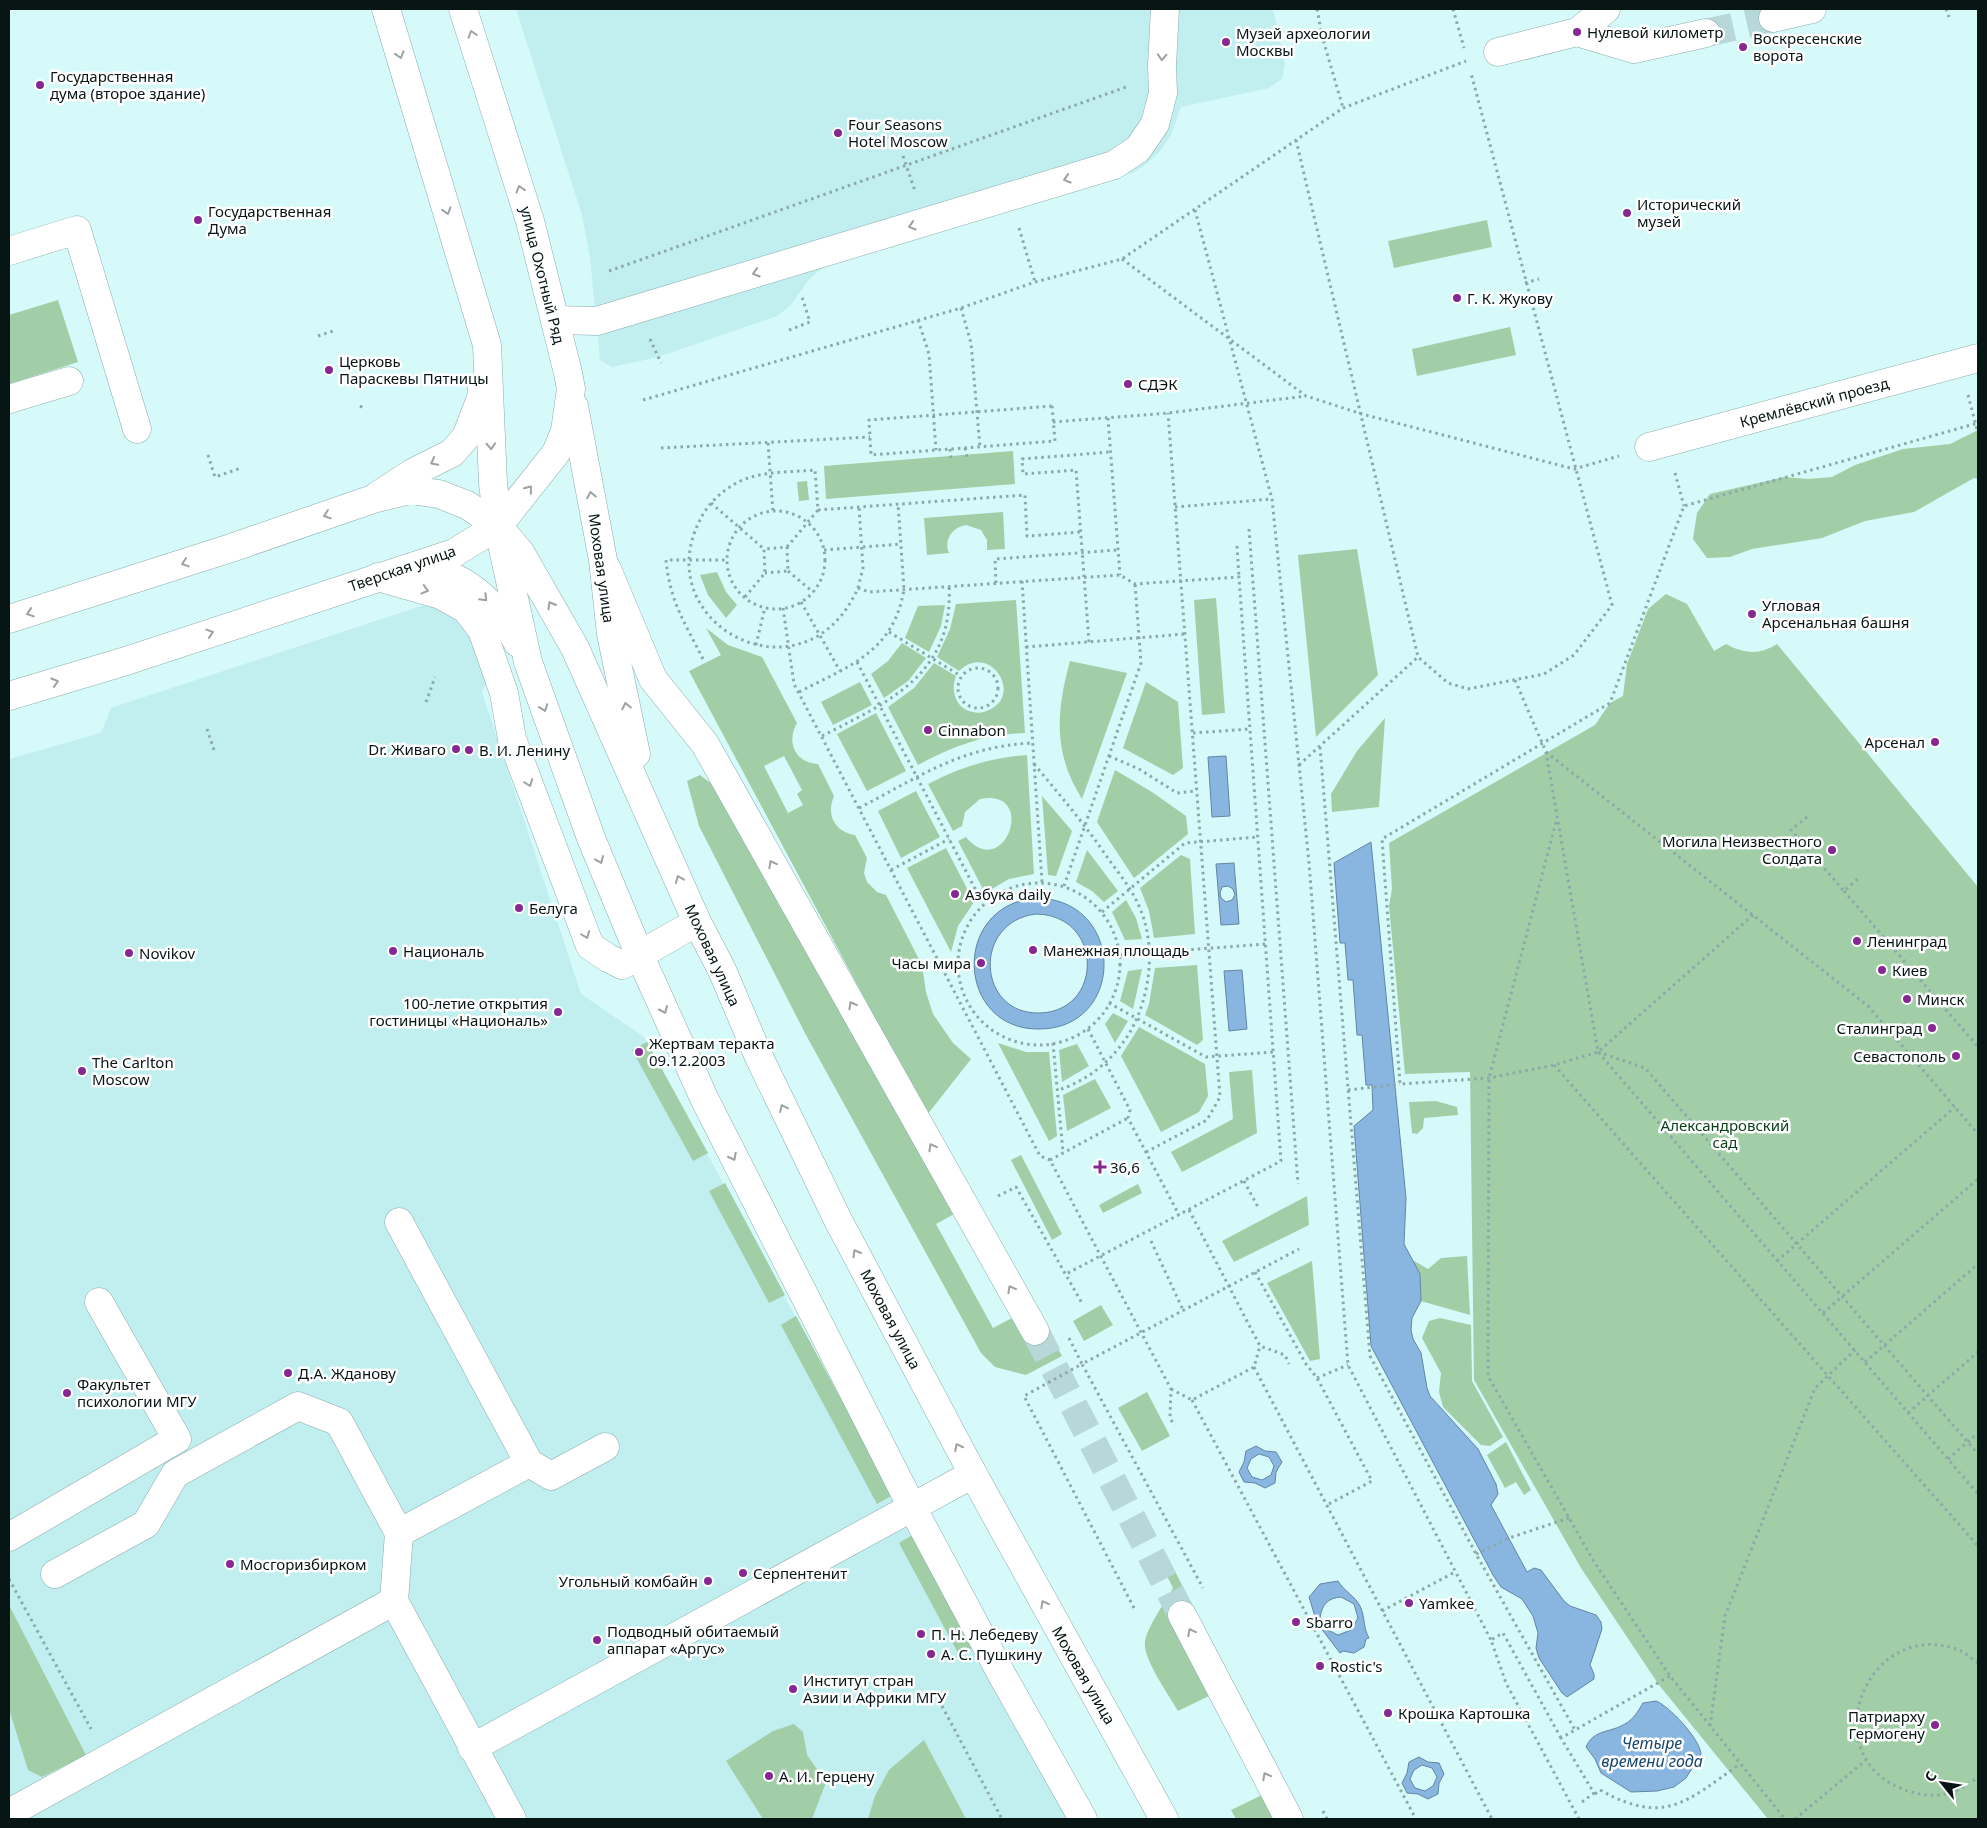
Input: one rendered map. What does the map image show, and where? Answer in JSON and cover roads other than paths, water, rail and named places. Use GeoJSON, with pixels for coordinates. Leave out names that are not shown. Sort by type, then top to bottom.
{"type":"FeatureCollection","features":[{"type":"Feature","properties":{"kind":"main road"},"geometry":{"type":"LineString","coordinates":[[386,9],[487,345],[493,483],[498,526],[528,662],[590,838],[640,956],[704,1098],[913,1509],[1002,1675],[1083,1819]]}},
{"type":"Feature","properties":{"kind":"main road","name":"улица Охотный Ряд"},"geometry":{"type":"LineString","coordinates":[[463,9],[530,221],[571,389],[566,431],[556,453],[498,526]]}},
{"type":"Feature","properties":{"kind":"main road"},"geometry":{"type":"LineString","coordinates":[[555,320],[597,321],[1114,165],[1138,149],[1155,124],[1163,93],[1165,9]]}},
{"type":"Feature","properties":{"kind":"main road"},"geometry":{"type":"LineString","coordinates":[[1498,52],[1577,32],[1606,9]]}},
{"type":"Feature","properties":{"kind":"main road"},"geometry":{"type":"LineString","coordinates":[[1773,18],[1812,9]]}},
{"type":"Feature","properties":{"kind":"main road"},"geometry":{"type":"LineString","coordinates":[[1577,32],[1634,49],[1706,33]]}},
{"type":"Feature","properties":{"kind":"main road"},"geometry":{"type":"LineString","coordinates":[[9,251],[76,230],[137,429]]}},
{"type":"Feature","properties":{"kind":"main road"},"geometry":{"type":"LineString","coordinates":[[373,499],[412,473],[452,453],[466,436],[481,398],[487,345]]}},
{"type":"Feature","properties":{"kind":"main road","name":"Кремлёвский проезд"},"geometry":{"type":"LineString","coordinates":[[1649,447],[1978,358]]}},
{"type":"Feature","properties":{"kind":"main road"},"geometry":{"type":"LineString","coordinates":[[9,398],[70,380]]}},
{"type":"Feature","properties":{"kind":"main road","name":"Моховая улица"},"geometry":{"type":"LineString","coordinates":[[571,389],[603,560],[611,634],[647,805]]}},
{"type":"Feature","properties":{"kind":"main road"},"geometry":{"type":"LineString","coordinates":[[9,619],[231,548],[373,499],[410,490],[439,494],[467,504],[498,526]]}},
{"type":"Feature","properties":{"kind":"main road","name":"Моховая улица"},"geometry":{"type":"LineString","coordinates":[[498,526],[520,552],[575,648],[647,805],[697,922],[722,970],[758,1058],[822,1188],[972,1474],[1164,1819]]}},
{"type":"Feature","properties":{"kind":"main road","name":"Тверская улица"},"geometry":{"type":"LineString","coordinates":[[9,696],[126,660],[454,553],[498,526]]}},
{"type":"Feature","properties":{"kind":"main road"},"geometry":{"type":"LineString","coordinates":[[603,560],[653,679],[705,744],[1035,1331]]}},
{"type":"Feature","properties":{"kind":"main road"},"geometry":{"type":"LineString","coordinates":[[408,568],[449,576],[475,589],[506,621],[528,662]]}},
{"type":"Feature","properties":{"kind":"main road"},"geometry":{"type":"LineString","coordinates":[[378,577],[441,594],[466,609],[482,630],[504,693],[512,739],[590,946],[622,965],[697,922]]}},
{"type":"Feature","properties":{"kind":"main road"},"geometry":{"type":"LineString","coordinates":[[399,1222],[529,1463],[551,1476],[605,1447]]}},
{"type":"Feature","properties":{"kind":"main road"},"geometry":{"type":"LineString","coordinates":[[9,1536],[177,1439],[99,1302]]}},
{"type":"Feature","properties":{"kind":"main road"},"geometry":{"type":"LineString","coordinates":[[55,1574],[146,1524],[175,1474],[298,1406],[339,1422],[399,1533],[394,1601],[512,1819]]}},
{"type":"Feature","properties":{"kind":"main road"},"geometry":{"type":"LineString","coordinates":[[399,1533],[529,1463]]}},
{"type":"Feature","properties":{"kind":"main road"},"geometry":{"type":"LineString","coordinates":[[472,1748],[913,1509],[972,1474]]}},
{"type":"Feature","properties":{"kind":"main road"},"geometry":{"type":"LineString","coordinates":[[10,1812],[394,1601]]}},
{"type":"Feature","properties":{"kind":"main road"},"geometry":{"type":"LineString","coordinates":[[1182,1615],[1289,1819]]}},
{"type":"Feature","properties":{"kind":"water"},"geometry":{"type":"Polygon","coordinates":[[[1226,756],[1230,816],[1212,817],[1208,757],[1226,756]]]}},
{"type":"Feature","properties":{"kind":"water"},"geometry":{"type":"Polygon","coordinates":[[[1371,842],[1406,1198],[1404,1244],[1420,1274],[1421,1301],[1412,1318],[1411,1330],[1413,1339],[1421,1353],[1430,1396],[1478,1449],[1496,1484],[1498,1494],[1491,1505],[1527,1572],[1534,1568],[1541,1570],[1564,1601],[1570,1606],[1596,1615],[1601,1622],[1602,1629],[1590,1665],[1594,1679],[1567,1697],[1562,1693],[1539,1658],[1536,1648],[1538,1633],[1533,1616],[1522,1599],[1501,1587],[1493,1575],[1371,1346],[1354,1126],[1373,1110],[1372,1085],[1366,1085],[1362,1035],[1357,1035],[1353,980],[1348,980],[1345,943],[1340,943],[1334,863],[1371,842]]]}},
{"type":"Feature","properties":{"kind":"water"},"geometry":{"type":"Polygon","coordinates":[[[1234,863],[1239,924],[1221,925],[1216,864],[1234,863]],[[1228,886],[1222,887],[1220,893],[1221,898],[1226,902],[1232,900],[1235,895],[1233,889],[1228,886]]]}},
{"type":"Feature","properties":{"kind":"water","name":"Часы мира"},"geometry":{"type":"Polygon","coordinates":[[[1036,898],[1066,904],[1087,919],[1099,940],[1104,964],[1100,987],[1088,1008],[1068,1023],[1040,1029],[1012,1024],[992,1010],[979,990],[974,967],[977,943],[989,922],[1008,906],[1036,898]],[[1036,914],[1015,921],[1001,933],[992,949],[990,967],[994,984],[1003,999],[1018,1009],[1039,1013],[1060,1008],[1076,997],[1085,982],[1087,964],[1084,946],[1074,930],[1058,918],[1036,914]]]}},
{"type":"Feature","properties":{"kind":"water"},"geometry":{"type":"Polygon","coordinates":[[[1242,970],[1247,1029],[1229,1031],[1224,971],[1242,970]]]}},
{"type":"Feature","properties":{"kind":"water"},"geometry":{"type":"Polygon","coordinates":[[[1256,1446],[1265,1451],[1276,1452],[1282,1462],[1276,1472],[1275,1483],[1265,1488],[1255,1483],[1244,1482],[1239,1472],[1244,1462],[1246,1451],[1256,1446]],[[1259,1454],[1251,1459],[1247,1468],[1252,1477],[1262,1480],[1271,1475],[1274,1466],[1269,1457],[1259,1454]]]}},
{"type":"Feature","properties":{"kind":"water"},"geometry":{"type":"Polygon","coordinates":[[[1338,1581],[1360,1606],[1369,1638],[1366,1639],[1364,1647],[1354,1653],[1343,1651],[1340,1653],[1317,1623],[1309,1597],[1320,1584],[1338,1581]],[[1341,1597],[1326,1603],[1320,1618],[1324,1628],[1338,1635],[1351,1630],[1358,1618],[1354,1604],[1341,1597]]]}},
{"type":"Feature","properties":{"kind":"water","name":"Четыре времени года"},"geometry":{"type":"Polygon","coordinates":[[[1656,1701],[1668,1709],[1690,1732],[1701,1754],[1686,1778],[1674,1787],[1657,1791],[1631,1792],[1601,1773],[1595,1759],[1586,1747],[1589,1741],[1598,1734],[1628,1722],[1636,1715],[1643,1703],[1656,1701]]]}},
{"type":"Feature","properties":{"kind":"water"},"geometry":{"type":"Polygon","coordinates":[[[1419,1757],[1428,1762],[1439,1763],[1444,1774],[1439,1783],[1438,1794],[1428,1799],[1418,1794],[1407,1793],[1402,1783],[1407,1773],[1409,1762],[1419,1757]],[[1422,1765],[1414,1770],[1410,1779],[1415,1788],[1425,1791],[1433,1786],[1437,1777],[1432,1768],[1422,1765]]]}},
{"type":"Feature","properties":{"kind":"tunnel"},"geometry":{"type":"LineString","coordinates":[[1706,33],[1773,18]]}},
{"type":"Feature","properties":{"kind":"tunnel"},"geometry":{"type":"LineString","coordinates":[[1035,1331],[1182,1615]]}},
{"type":"Feature","properties":{"kind":"place","name":"Нулевой километр"},"geometry":{"type":"Point","coordinates":[1577,32]}},
{"type":"Feature","properties":{"kind":"place","name":"Музей археологии Москвы"},"geometry":{"type":"Point","coordinates":[1226,42]}},
{"type":"Feature","properties":{"kind":"place","name":"Воскресенские ворота"},"geometry":{"type":"Point","coordinates":[1743,47]}},
{"type":"Feature","properties":{"kind":"place","name":"Государственная дума (второе здание)"},"geometry":{"type":"Point","coordinates":[40,85]}},
{"type":"Feature","properties":{"kind":"place","name":"Four Seasons Hotel Moscow"},"geometry":{"type":"Point","coordinates":[838,133]}},
{"type":"Feature","properties":{"kind":"place","name":"Исторический музей"},"geometry":{"type":"Point","coordinates":[1627,213]}},
{"type":"Feature","properties":{"kind":"place","name":"Государственная Дума"},"geometry":{"type":"Point","coordinates":[198,220]}},
{"type":"Feature","properties":{"kind":"place","name":"Г. К. Жукову"},"geometry":{"type":"Point","coordinates":[1457,298]}},
{"type":"Feature","properties":{"kind":"place","name":"Церковь Параскевы Пятницы"},"geometry":{"type":"Point","coordinates":[329,370]}},
{"type":"Feature","properties":{"kind":"place","name":"СДЭК"},"geometry":{"type":"Point","coordinates":[1128,384]}},
{"type":"Feature","properties":{"kind":"place","name":"Угловая Арсенальная башня"},"geometry":{"type":"Point","coordinates":[1752,614]}},
{"type":"Feature","properties":{"kind":"place","name":"Cinnabon"},"geometry":{"type":"Point","coordinates":[928,730]}},
{"type":"Feature","properties":{"kind":"place","name":"Арсенал"},"geometry":{"type":"Point","coordinates":[1935,742]}},
{"type":"Feature","properties":{"kind":"place","name":"Dr. Живаго"},"geometry":{"type":"Point","coordinates":[456,749]}},
{"type":"Feature","properties":{"kind":"place","name":"В. И. Ленину"},"geometry":{"type":"Point","coordinates":[469,750]}},
{"type":"Feature","properties":{"kind":"place","name":"Могила Неизвестного Солдата"},"geometry":{"type":"Point","coordinates":[1832,850]}},
{"type":"Feature","properties":{"kind":"place","name":"Азбука daily"},"geometry":{"type":"Point","coordinates":[955,894]}},
{"type":"Feature","properties":{"kind":"place","name":"Белуга"},"geometry":{"type":"Point","coordinates":[519,908]}},
{"type":"Feature","properties":{"kind":"place","name":"Ленинград"},"geometry":{"type":"Point","coordinates":[1857,941]}},
{"type":"Feature","properties":{"kind":"place","name":"Манежная площадь"},"geometry":{"type":"Point","coordinates":[1033,950]}},
{"type":"Feature","properties":{"kind":"place","name":"Националь"},"geometry":{"type":"Point","coordinates":[393,951]}},
{"type":"Feature","properties":{"kind":"place","name":"Novikov"},"geometry":{"type":"Point","coordinates":[129,953]}},
{"type":"Feature","properties":{"kind":"place","name":"Часы мира"},"geometry":{"type":"Point","coordinates":[981,963]}},
{"type":"Feature","properties":{"kind":"place","name":"Киев"},"geometry":{"type":"Point","coordinates":[1882,970]}},
{"type":"Feature","properties":{"kind":"place","name":"Минск"},"geometry":{"type":"Point","coordinates":[1907,999]}},
{"type":"Feature","properties":{"kind":"place","name":"100-летие открытия гостиницы «Националь»"},"geometry":{"type":"Point","coordinates":[558,1012]}},
{"type":"Feature","properties":{"kind":"place","name":"Сталинград"},"geometry":{"type":"Point","coordinates":[1932,1028]}},
{"type":"Feature","properties":{"kind":"place","name":"Жертвам теракта 09.12.2003"},"geometry":{"type":"Point","coordinates":[639,1052]}},
{"type":"Feature","properties":{"kind":"place","name":"Севастополь"},"geometry":{"type":"Point","coordinates":[1956,1056]}},
{"type":"Feature","properties":{"kind":"place","name":"The Carlton Moscow"},"geometry":{"type":"Point","coordinates":[82,1071]}},
{"type":"Feature","properties":{"kind":"place","name":"36,6"},"geometry":{"type":"Point","coordinates":[1100,1167]}},
{"type":"Feature","properties":{"kind":"place","name":"Д.А. Жданову"},"geometry":{"type":"Point","coordinates":[288,1373]}},
{"type":"Feature","properties":{"kind":"place","name":"Факультет психологии МГУ"},"geometry":{"type":"Point","coordinates":[67,1393]}},
{"type":"Feature","properties":{"kind":"place","name":"Мосгоризбирком"},"geometry":{"type":"Point","coordinates":[230,1564]}},
{"type":"Feature","properties":{"kind":"place","name":"Серпентенит"},"geometry":{"type":"Point","coordinates":[743,1573]}},
{"type":"Feature","properties":{"kind":"place","name":"Угольный комбайн"},"geometry":{"type":"Point","coordinates":[708,1581]}},
{"type":"Feature","properties":{"kind":"place","name":"Yamkee"},"geometry":{"type":"Point","coordinates":[1409,1603]}},
{"type":"Feature","properties":{"kind":"place","name":"Sbarro"},"geometry":{"type":"Point","coordinates":[1296,1622]}},
{"type":"Feature","properties":{"kind":"place","name":"П. Н. Лебедеву"},"geometry":{"type":"Point","coordinates":[921,1634]}},
{"type":"Feature","properties":{"kind":"place","name":"Подводный обитаемый аппарат «Аргус»"},"geometry":{"type":"Point","coordinates":[597,1640]}},
{"type":"Feature","properties":{"kind":"place","name":"А. С. Пушкину"},"geometry":{"type":"Point","coordinates":[931,1654]}},
{"type":"Feature","properties":{"kind":"place","name":"Rostic's"},"geometry":{"type":"Point","coordinates":[1320,1666]}},
{"type":"Feature","properties":{"kind":"place","name":"Институт стран Азии и Африки МГУ"},"geometry":{"type":"Point","coordinates":[793,1689]}},
{"type":"Feature","properties":{"kind":"place","name":"Крошка Картошка"},"geometry":{"type":"Point","coordinates":[1388,1713]}},
{"type":"Feature","properties":{"kind":"place","name":"Патриарху Гермогену"},"geometry":{"type":"Point","coordinates":[1935,1725]}},
{"type":"Feature","properties":{"kind":"place","name":"А. И. Герцену"},"geometry":{"type":"Point","coordinates":[769,1776]}},
{"type":"Feature","properties":{"kind":"park label","name":"Александровский сад"},"geometry":{"type":"Point","coordinates":[1725,1134]}}]}
